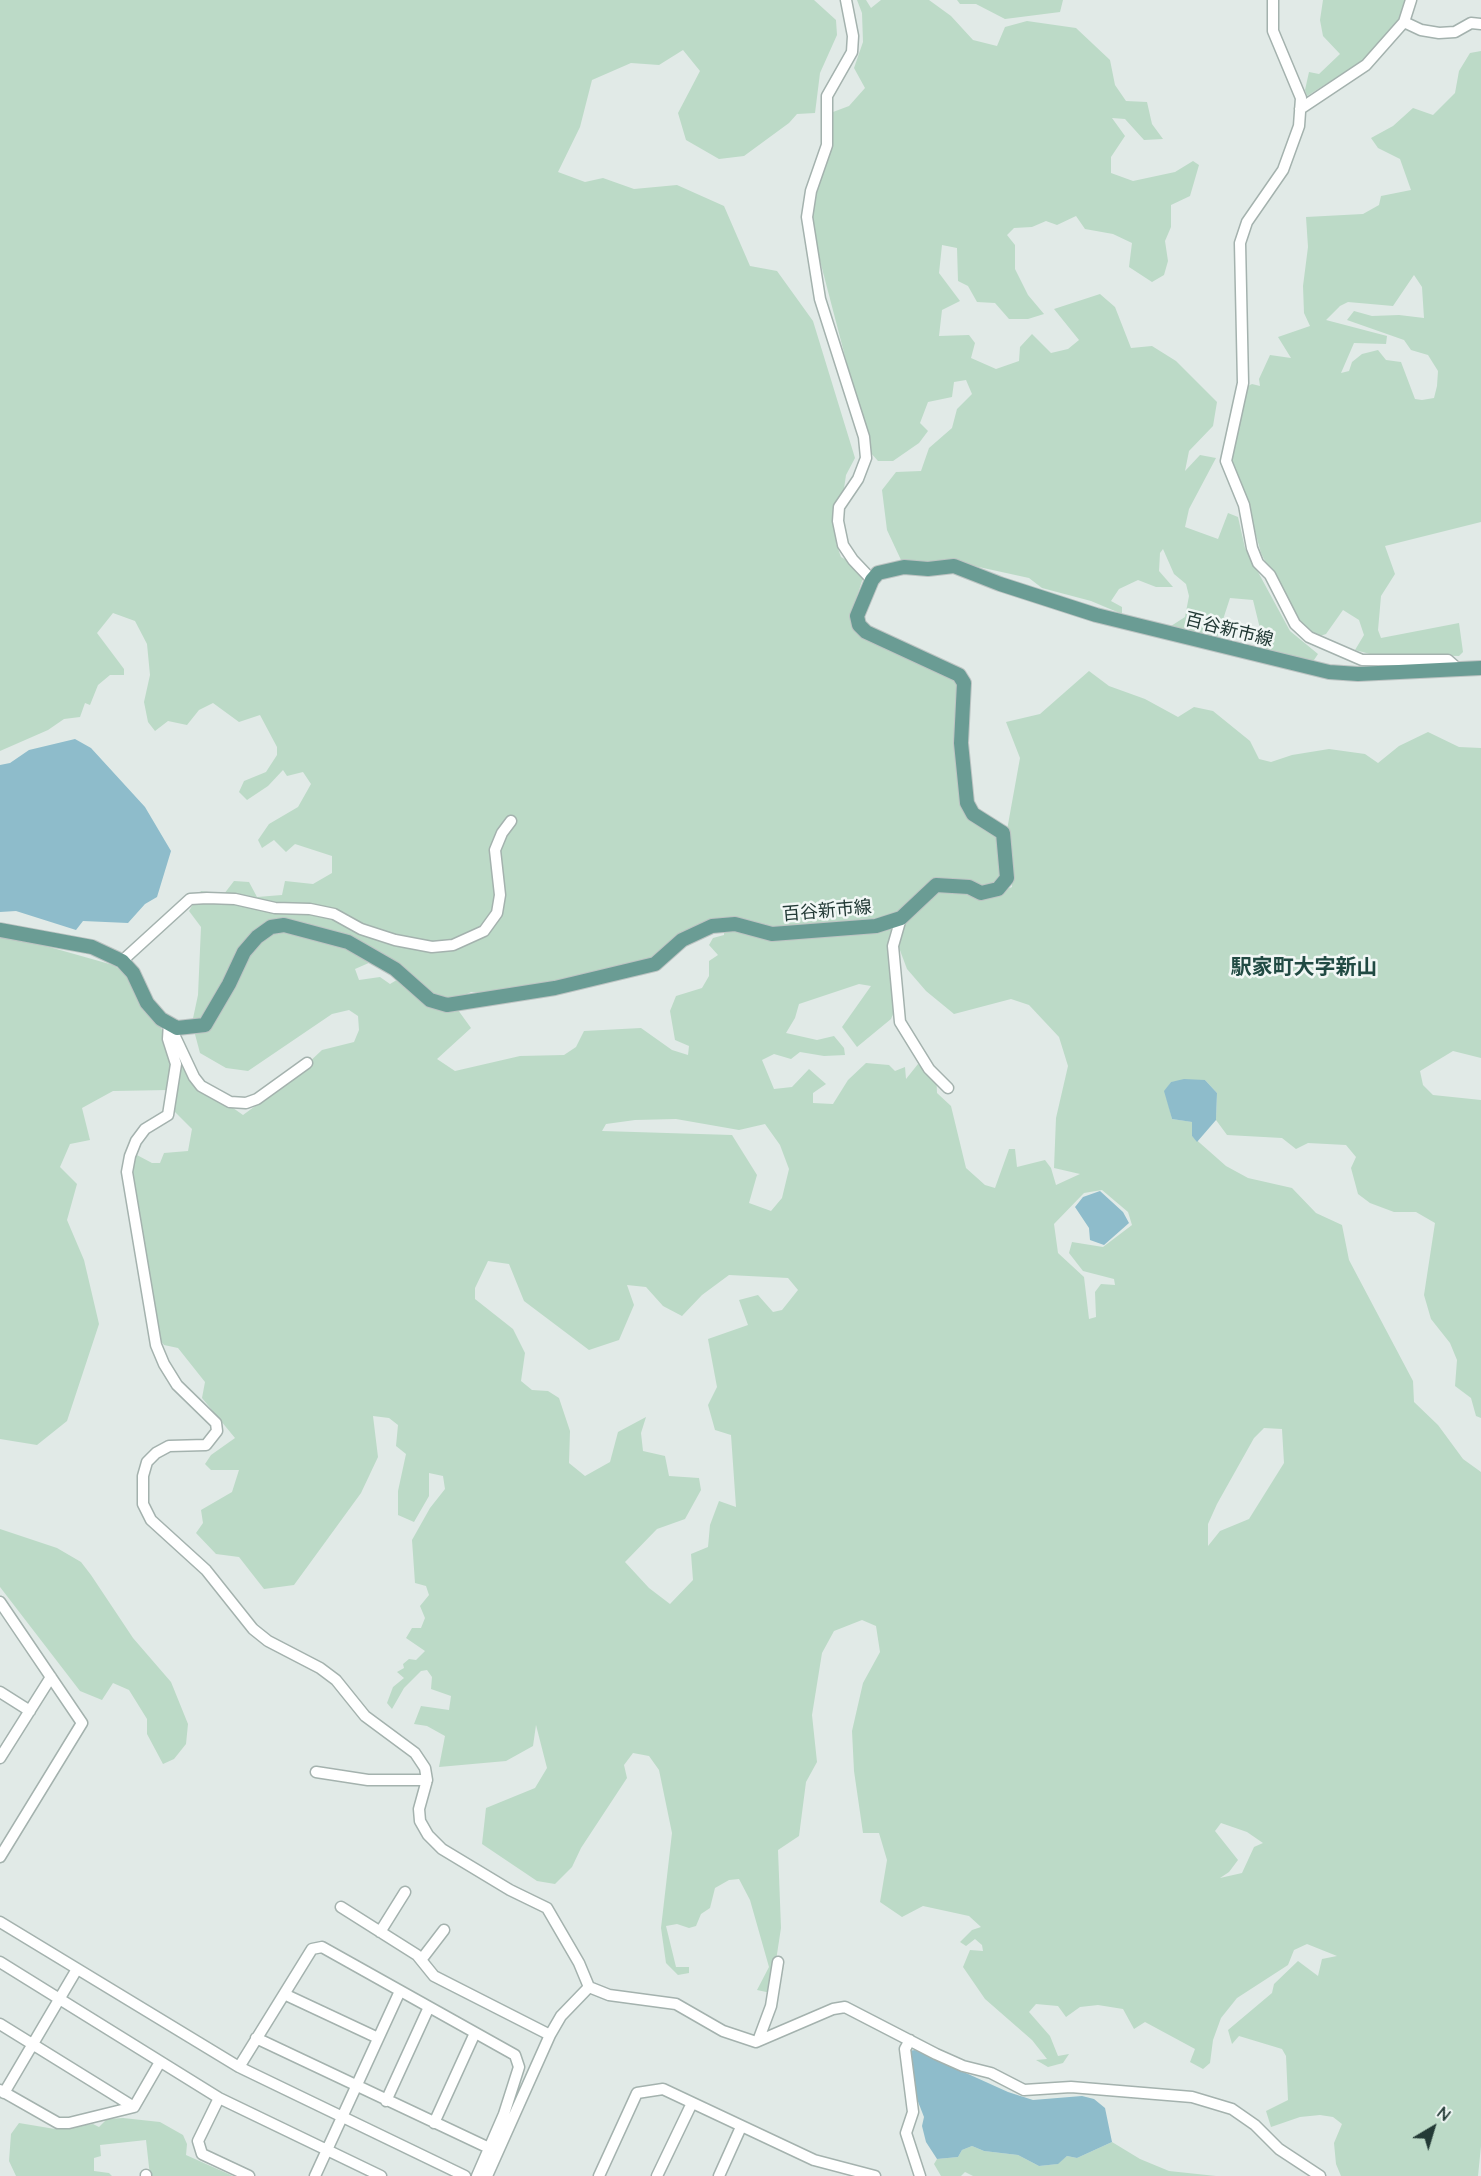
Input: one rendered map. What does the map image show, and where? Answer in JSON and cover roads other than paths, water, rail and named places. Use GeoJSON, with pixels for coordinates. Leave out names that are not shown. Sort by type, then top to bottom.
{"type":"FeatureCollection","features":[{"type":"Feature","properties":{"kind":"main road","name":"百谷新市線"},"geometry":{"type":"LineString","coordinates":[[169,1023],[177,1028],[205,1025],[229,984],[244,952],[264,932],[284,925],[348,942],[395,969],[430,1000],[447,1005],[555,988],[656,964],[682,940],[712,926],[735,924],[772,934],[803,934],[876,926],[901,918],[936,885],[969,887],[981,893],[998,889],[1006,878],[1003,833],[973,814],[967,803],[961,742],[964,683],[959,675],[866,632],[859,625],[857,616],[872,580],[878,573],[904,567],[928,569],[954,566],[1000,584],[1096,615],[1329,672],[1358,674],[1481,668]]}},
{"type":"Feature","properties":{"kind":"main road"},"geometry":{"type":"LineString","coordinates":[[0,930],[92,947],[122,961],[133,973],[147,1003],[161,1019],[169,1023]]}},
{"type":"Feature","properties":{"kind":"street"},"geometry":{"type":"LineString","coordinates":[[846,0],[853,36],[852,52],[827,96],[826,145],[811,191],[807,217],[820,299],[864,437],[866,458],[858,479],[839,507],[838,521],[843,545],[853,560],[872,580]]}},
{"type":"Feature","properties":{"kind":"street"},"geometry":{"type":"LineString","coordinates":[[1272,0],[1273,31],[1301,98],[1299,126],[1288,161],[1247,222],[1240,243],[1243,382],[1226,461],[1244,505],[1255,555],[1270,575],[1295,624],[1309,637],[1362,660],[1448,660],[1457,668]]}},
{"type":"Feature","properties":{"kind":"street"},"geometry":{"type":"LineString","coordinates":[[1300,109],[1366,65],[1404,22],[1411,0]]}},
{"type":"Feature","properties":{"kind":"street"},"geometry":{"type":"LineString","coordinates":[[1404,22],[1421,30],[1439,33],[1455,32],[1471,23],[1481,24]]}},
{"type":"Feature","properties":{"kind":"street"},"geometry":{"type":"LineString","coordinates":[[122,961],[190,899],[207,898],[235,899],[275,908],[310,909],[334,914],[361,929],[395,940],[432,947],[453,945],[484,931],[497,913],[500,895],[495,850],[502,833],[511,821]]}},
{"type":"Feature","properties":{"kind":"street"},"geometry":{"type":"LineString","coordinates":[[901,918],[893,946],[900,1022],[929,1070],[948,1088]]}},
{"type":"Feature","properties":{"kind":"street"},"geometry":{"type":"LineString","coordinates":[[169,1023],[194,1077],[201,1086],[230,1102],[246,1103],[257,1099],[307,1063]]}},
{"type":"Feature","properties":{"kind":"street"},"geometry":{"type":"LineString","coordinates":[[169,1023],[168,1039],[176,1064],[168,1115],[145,1129],[136,1141],[127,1172],[156,1345],[164,1365],[177,1385],[216,1423],[217,1431],[206,1445],[169,1446],[156,1453],[147,1462],[143,1476],[143,1504],[151,1520],[206,1570],[253,1629],[268,1641],[320,1668],[336,1680],[365,1716],[415,1752],[425,1768],[427,1780],[419,1809],[420,1821],[428,1835],[452,1854],[510,1890],[547,1908],[579,1963],[589,1987],[609,1995],[676,2004],[723,2031],[742,2039],[758,2041],[833,2008],[845,2007],[910,2040],[1024,2090],[1071,2087],[1192,2097],[1232,2109],[1255,2125],[1279,2149],[1320,2176]]}},
{"type":"Feature","properties":{"kind":"street"},"geometry":{"type":"LineString","coordinates":[[0,1602],[82,1723],[0,1857]]}},
{"type":"Feature","properties":{"kind":"street"},"geometry":{"type":"LineString","coordinates":[[1,1754],[51,1677]]}},
{"type":"Feature","properties":{"kind":"street"},"geometry":{"type":"LineString","coordinates":[[0,1692],[30,1711]]}},
{"type":"Feature","properties":{"kind":"street"},"geometry":{"type":"LineString","coordinates":[[316,1772],[368,1780],[427,1780]]}},
{"type":"Feature","properties":{"kind":"street"},"geometry":{"type":"LineString","coordinates":[[381,1932],[405,1892]]}},
{"type":"Feature","properties":{"kind":"street"},"geometry":{"type":"LineString","coordinates":[[341,1907],[421,1960],[434,1976],[550,2035]]}},
{"type":"Feature","properties":{"kind":"street"},"geometry":{"type":"LineString","coordinates":[[0,1922],[238,2067],[465,2176]]}},
{"type":"Feature","properties":{"kind":"street"},"geometry":{"type":"LineString","coordinates":[[421,1960],[444,1930]]}},
{"type":"Feature","properties":{"kind":"street"},"geometry":{"type":"LineString","coordinates":[[238,2067],[312,1949],[321,1947],[515,2055],[519,2067],[504,2114],[477,2176]]}},
{"type":"Feature","properties":{"kind":"street"},"geometry":{"type":"LineString","coordinates":[[0,1962],[219,2098],[381,2176]]}},
{"type":"Feature","properties":{"kind":"street"},"geometry":{"type":"LineString","coordinates":[[758,2041],[771,2006],[778,1962]]}},
{"type":"Feature","properties":{"kind":"street"},"geometry":{"type":"LineString","coordinates":[[77,1969],[2,2091],[58,2123],[134,2107],[160,2062]]}},
{"type":"Feature","properties":{"kind":"street"},"geometry":{"type":"LineString","coordinates":[[487,2176],[550,2035],[561,2016],[589,1987]]}},
{"type":"Feature","properties":{"kind":"street"},"geometry":{"type":"LineString","coordinates":[[315,2176],[400,1991]]}},
{"type":"Feature","properties":{"kind":"street"},"geometry":{"type":"LineString","coordinates":[[284,1994],[378,2038]]}},
{"type":"Feature","properties":{"kind":"street"},"geometry":{"type":"LineString","coordinates":[[386,2101],[429,2007]]}},
{"type":"Feature","properties":{"kind":"street"},"geometry":{"type":"LineString","coordinates":[[0,2024],[134,2107]]}},
{"type":"Feature","properties":{"kind":"street"},"geometry":{"type":"LineString","coordinates":[[434,2123],[475,2032]]}},
{"type":"Feature","properties":{"kind":"street"},"geometry":{"type":"LineString","coordinates":[[256,2038],[489,2148]]}},
{"type":"Feature","properties":{"kind":"street"},"geometry":{"type":"LineString","coordinates":[[910,2040],[906,2049],[913,2112],[906,2133],[920,2176]]}},
{"type":"Feature","properties":{"kind":"street"},"geometry":{"type":"LineString","coordinates":[[599,2176],[637,2093],[663,2089],[814,2160],[875,2176]]}},
{"type":"Feature","properties":{"kind":"street"},"geometry":{"type":"LineString","coordinates":[[219,2098],[198,2141],[202,2154],[249,2176]]}},
{"type":"Feature","properties":{"kind":"street"},"geometry":{"type":"LineString","coordinates":[[657,2176],[692,2103]]}},
{"type":"Feature","properties":{"kind":"street"},"geometry":{"type":"LineString","coordinates":[[719,2176],[741,2127]]}},
{"type":"Feature","properties":{"kind":"water"},"geometry":{"type":"Polygon","coordinates":[[[75,739],[91,748],[145,807],[171,851],[157,897],[145,904],[128,923],[83,921],[76,930],[16,911],[0,912],[0,765],[10,763],[29,750],[75,739]]]}},
{"type":"Feature","properties":{"kind":"water"},"geometry":{"type":"Polygon","coordinates":[[[1184,1079],[1205,1080],[1217,1093],[1216,1120],[1197,1142],[1192,1136],[1192,1122],[1172,1119],[1164,1091],[1171,1082],[1184,1079]]]}},
{"type":"Feature","properties":{"kind":"water"},"geometry":{"type":"Polygon","coordinates":[[[1100,1191],[1123,1212],[1129,1223],[1104,1245],[1090,1240],[1089,1228],[1075,1207],[1083,1197],[1100,1191]]]}},
{"type":"Feature","properties":{"kind":"water"},"geometry":{"type":"Polygon","coordinates":[[[915,2050],[1008,2092],[1033,2100],[1082,2096],[1094,2099],[1105,2108],[1112,2142],[1077,2158],[1067,2156],[1058,2164],[1039,2166],[1018,2155],[984,2151],[972,2146],[962,2150],[958,2157],[937,2159],[926,2142],[922,2126],[924,2117],[915,2094],[908,2051],[915,2050]]]}},
{"type":"Feature","properties":{"kind":"district","name":"駅家町大字新山"},"geometry":{"type":"Point","coordinates":[1304,968]}}]}
